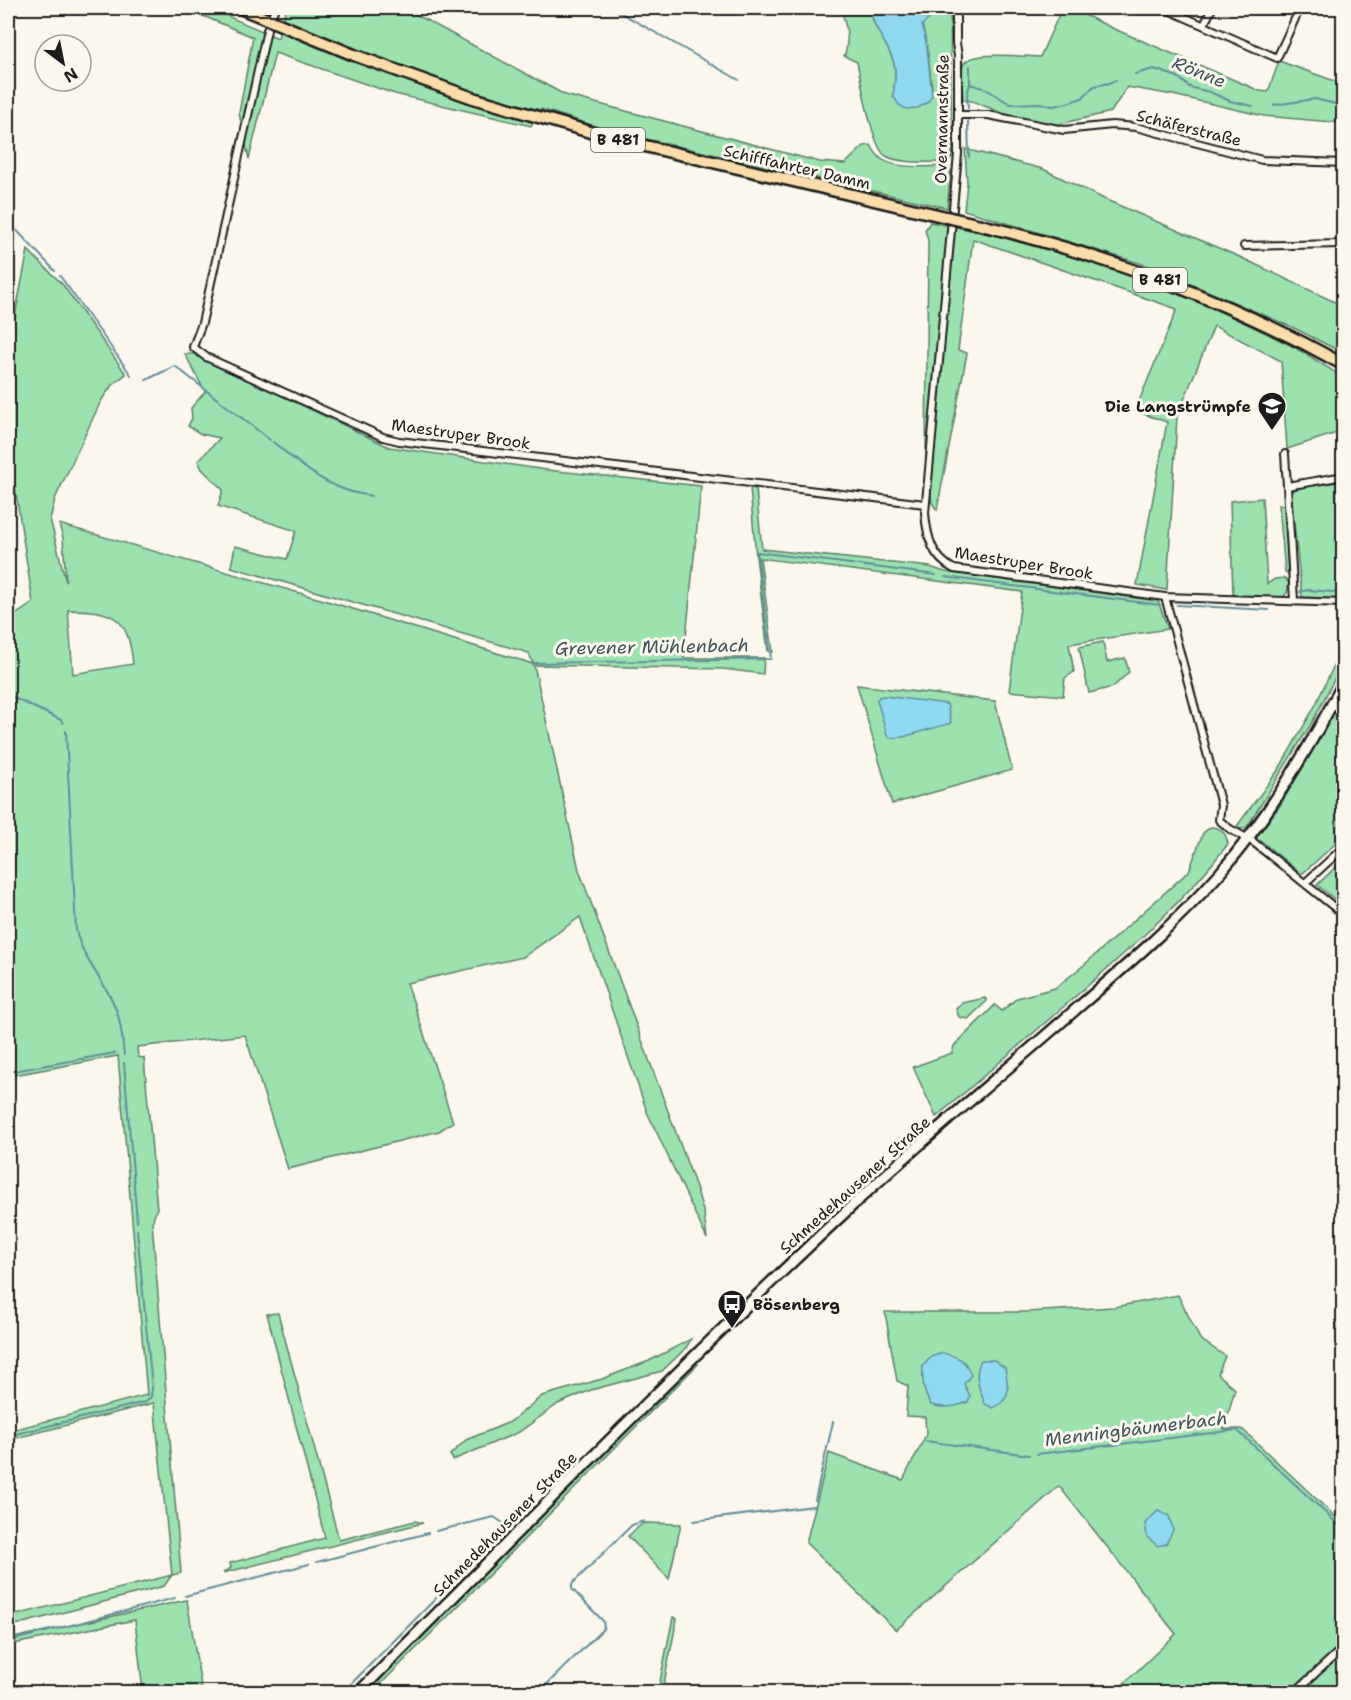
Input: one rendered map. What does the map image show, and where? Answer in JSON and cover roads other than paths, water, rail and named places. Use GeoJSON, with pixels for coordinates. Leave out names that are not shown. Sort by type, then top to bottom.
{"type":"FeatureCollection","features":[{"type":"Feature","properties":{"kind":"main road","name":"Schifffahrter Damm"},"geometry":{"type":"LineString","coordinates":[[240,8],[354,55],[473,98],[611,138],[1047,241],[1100,258],[1200,295],[1293,336],[1344,364]]}},
{"type":"Feature","properties":{"kind":"main road","name":"Schmedehausener Straße"},"geometry":{"type":"LineString","coordinates":[[359,1692],[658,1391],[766,1286],[871,1189],[1149,945],[1202,893],[1247,839],[1287,782],[1344,682]]}},
{"type":"Feature","properties":{"kind":"street","name":"Overmannstraße"},"geometry":{"type":"LineString","coordinates":[[952,230],[958,154],[956,8]]}},
{"type":"Feature","properties":{"kind":"street"},"geometry":{"type":"LineString","coordinates":[[1164,8],[1277,58],[1300,8]]}},
{"type":"Feature","properties":{"kind":"street"},"geometry":{"type":"LineString","coordinates":[[1204,26],[1212,8]]}},
{"type":"Feature","properties":{"kind":"street","name":"Maestruper Brook"},"geometry":{"type":"LineString","coordinates":[[267,30],[202,323],[193,346],[206,357],[383,437],[399,441],[926,504]]}},
{"type":"Feature","properties":{"kind":"street","name":"Schäferstraße"},"geometry":{"type":"LineString","coordinates":[[958,115],[988,115],[1064,130],[1112,125],[1136,127],[1262,160],[1344,163]]}},
{"type":"Feature","properties":{"kind":"street","name":"Maestruper Brook"},"geometry":{"type":"LineString","coordinates":[[952,230],[926,504],[927,528],[936,555],[943,564],[954,569],[1165,597],[1344,603]]}},
{"type":"Feature","properties":{"kind":"street"},"geometry":{"type":"LineString","coordinates":[[1244,246],[1344,244]]}},
{"type":"Feature","properties":{"kind":"street"},"geometry":{"type":"LineString","coordinates":[[1285,454],[1294,600]]}},
{"type":"Feature","properties":{"kind":"street"},"geometry":{"type":"LineString","coordinates":[[1287,486],[1344,476]]}},
{"type":"Feature","properties":{"kind":"street"},"geometry":{"type":"LineString","coordinates":[[1165,597],[1221,805],[1219,820],[1305,883],[1344,915]]}},
{"type":"Feature","properties":{"kind":"street"},"geometry":{"type":"LineString","coordinates":[[1305,883],[1344,847]]}},
{"type":"Feature","properties":{"kind":"street"},"geometry":{"type":"LineString","coordinates":[[1295,1692],[1344,1647]]}},
{"type":"Feature","properties":{"kind":"water"},"geometry":{"type":"Polygon","coordinates":[[[871,8],[928,8],[929,19],[922,25],[927,47],[932,95],[928,102],[918,108],[906,109],[899,105],[893,96],[895,68],[893,60],[874,24],[871,8]]]}},
{"type":"Feature","properties":{"kind":"water"},"geometry":{"type":"Polygon","coordinates":[[[884,696],[947,704],[951,723],[903,737],[890,738],[887,735],[877,700],[884,696]]]}},
{"type":"Feature","properties":{"kind":"water"},"geometry":{"type":"Polygon","coordinates":[[[943,1353],[967,1365],[971,1375],[964,1384],[970,1396],[968,1402],[941,1407],[931,1405],[928,1400],[924,1386],[923,1366],[931,1357],[943,1353]]]}},
{"type":"Feature","properties":{"kind":"water"},"geometry":{"type":"Polygon","coordinates":[[[981,1360],[994,1360],[1005,1368],[1008,1391],[1004,1400],[993,1408],[985,1404],[979,1387],[977,1371],[981,1360]]]}},
{"type":"Feature","properties":{"kind":"water"},"geometry":{"type":"Polygon","coordinates":[[[1158,1511],[1169,1516],[1173,1530],[1166,1544],[1158,1546],[1147,1537],[1145,1523],[1158,1511]]]}},
{"type":"Feature","properties":{"kind":"waterway"},"geometry":{"type":"LineString","coordinates":[[612,8],[739,80]]}},
{"type":"Feature","properties":{"kind":"waterway","name":"Rönne"},"geometry":{"type":"LineString","coordinates":[[968,108],[970,66]]}},
{"type":"Feature","properties":{"kind":"waterway","name":"Rönne"},"geometry":{"type":"LineString","coordinates":[[1135,74],[1154,69],[1178,77],[1192,88],[1253,106]]}},
{"type":"Feature","properties":{"kind":"waterway","name":"Rönne"},"geometry":{"type":"LineString","coordinates":[[970,84],[986,89],[1010,104],[1040,103],[1052,106],[1082,98],[1094,86],[1116,80]]}},
{"type":"Feature","properties":{"kind":"waterway","name":"Rönne"},"geometry":{"type":"LineString","coordinates":[[1274,105],[1315,99],[1344,106]]}},
{"type":"Feature","properties":{"kind":"waterway","name":"Rönne"},"geometry":{"type":"LineString","coordinates":[[968,121],[969,157]]}},
{"type":"Feature","properties":{"kind":"waterway"},"geometry":{"type":"LineString","coordinates":[[8,221],[55,271]]}},
{"type":"Feature","properties":{"kind":"waterway"},"geometry":{"type":"LineString","coordinates":[[60,276],[131,375]]}},
{"type":"Feature","properties":{"kind":"waterway"},"geometry":{"type":"LineString","coordinates":[[146,380],[175,366],[270,440]]}},
{"type":"Feature","properties":{"kind":"waterway"},"geometry":{"type":"LineString","coordinates":[[273,442],[306,469],[333,485],[371,496]]}},
{"type":"Feature","properties":{"kind":"waterway","name":"Grevener Mühlenbach"},"geometry":{"type":"LineString","coordinates":[[534,663],[771,659],[757,552],[936,575]]}},
{"type":"Feature","properties":{"kind":"waterway","name":"Grevener Mühlenbach"},"geometry":{"type":"LineString","coordinates":[[945,577],[1160,605]]}},
{"type":"Feature","properties":{"kind":"waterway","name":"Grevener Mühlenbach"},"geometry":{"type":"LineString","coordinates":[[1300,592],[1308,590],[1344,593]]}},
{"type":"Feature","properties":{"kind":"waterway","name":"Grevener Mühlenbach"},"geometry":{"type":"LineString","coordinates":[[1177,605],[1269,610]]}},
{"type":"Feature","properties":{"kind":"waterway"},"geometry":{"type":"LineString","coordinates":[[8,695],[63,723]]}},
{"type":"Feature","properties":{"kind":"waterway"},"geometry":{"type":"LineString","coordinates":[[66,731],[76,930],[87,958],[115,1007],[121,1027],[124,1055]]}},
{"type":"Feature","properties":{"kind":"waterway"},"geometry":{"type":"LineString","coordinates":[[8,1072],[115,1053]]}},
{"type":"Feature","properties":{"kind":"waterway"},"geometry":{"type":"LineString","coordinates":[[124,1063],[137,1222]]}},
{"type":"Feature","properties":{"kind":"waterway"},"geometry":{"type":"LineString","coordinates":[[8,1436],[145,1402],[151,1397],[137,1230]]}},
{"type":"Feature","properties":{"kind":"waterway"},"geometry":{"type":"LineString","coordinates":[[815,1500],[833,1422]]}},
{"type":"Feature","properties":{"kind":"waterway","name":"Menningbäumerbach"},"geometry":{"type":"LineString","coordinates":[[1037,1454],[1237,1430],[1344,1530]]}},
{"type":"Feature","properties":{"kind":"waterway","name":"Menningbäumerbach"},"geometry":{"type":"LineString","coordinates":[[925,1441],[1029,1455]]}},
{"type":"Feature","properties":{"kind":"waterway","name":"Menningbäumerbach"},"geometry":{"type":"LineString","coordinates":[[694,1521],[814,1506]]}},
{"type":"Feature","properties":{"kind":"waterway"},"geometry":{"type":"LineString","coordinates":[[436,1531],[494,1517],[506,1525]]}},
{"type":"Feature","properties":{"kind":"waterway","name":"Menningbäumerbach"},"geometry":{"type":"LineString","coordinates":[[539,1692],[604,1628],[603,1621],[572,1589],[572,1584],[632,1525],[644,1521]]}},
{"type":"Feature","properties":{"kind":"waterway"},"geometry":{"type":"LineString","coordinates":[[500,1532],[506,1525]]}},
{"type":"Feature","properties":{"kind":"waterway"},"geometry":{"type":"LineString","coordinates":[[317,1562],[428,1533]]}},
{"type":"Feature","properties":{"kind":"waterway"},"geometry":{"type":"LineString","coordinates":[[343,1692],[483,1551]]}},
{"type":"Feature","properties":{"kind":"waterway"},"geometry":{"type":"LineString","coordinates":[[185,1596],[309,1564]]}},
{"type":"Feature","properties":{"kind":"waterway"},"geometry":{"type":"LineString","coordinates":[[10,1641],[175,1598]]}},
{"type":"Feature","properties":{"kind":"place","name":"Die Langstrümpfe"},"geometry":{"type":"Point","coordinates":[1272,432]}},
{"type":"Feature","properties":{"kind":"place","name":"Bösenberg"},"geometry":{"type":"Point","coordinates":[732,1330]}}]}
